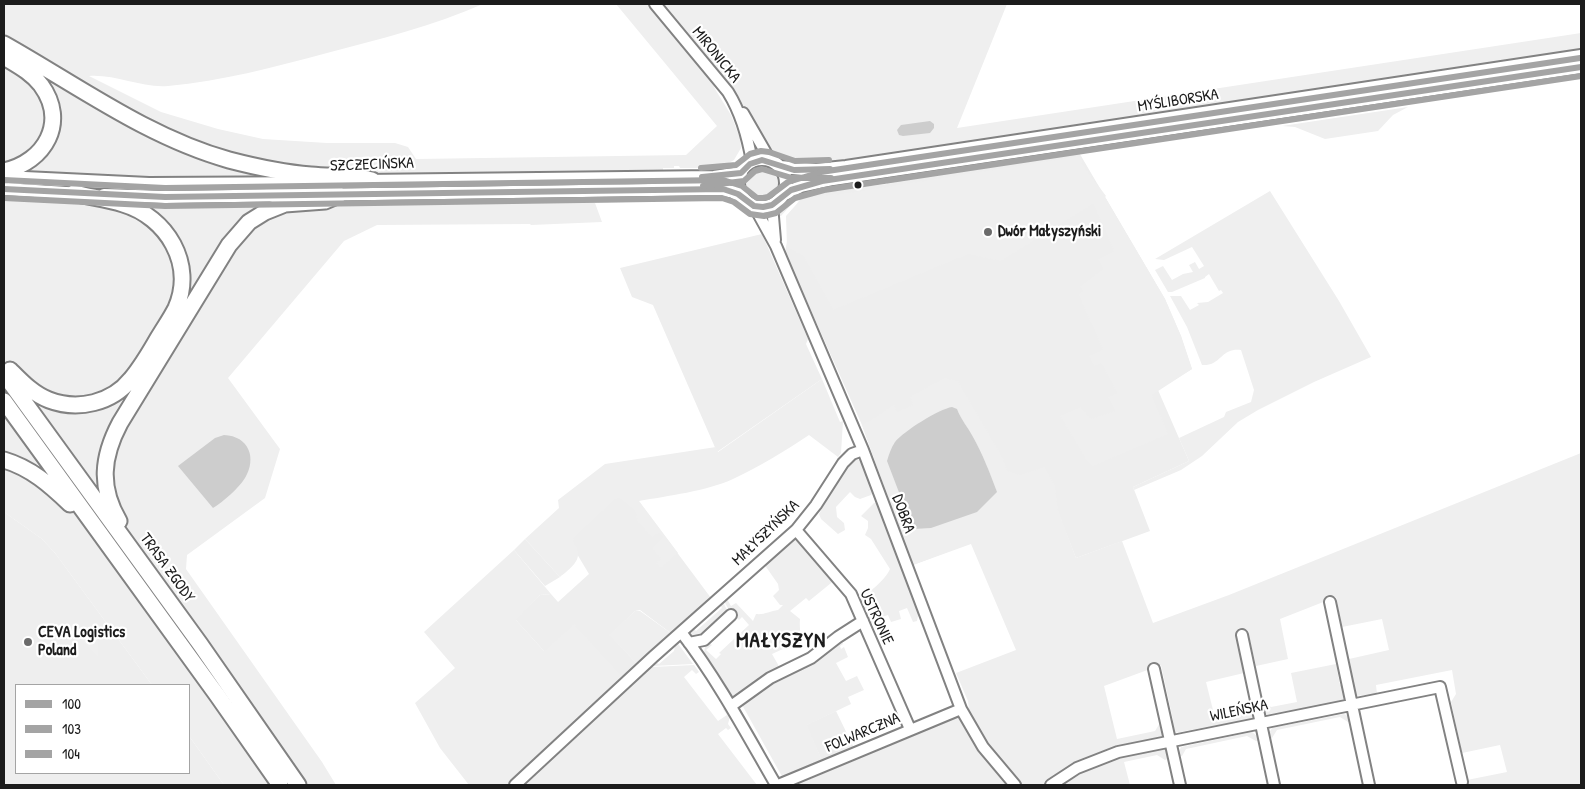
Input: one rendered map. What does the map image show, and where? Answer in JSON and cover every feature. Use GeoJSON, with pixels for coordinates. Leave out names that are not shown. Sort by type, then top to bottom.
{"type":"FeatureCollection","features":[{"type":"Feature","properties":{"kind":"highway"},"geometry":{"type":"LineString","coordinates":[[4,44],[111,108],[163,135],[196,149],[229,160],[265,168],[312,175],[356,176],[372,180]]}},
{"type":"Feature","properties":{"kind":"highway"},"geometry":{"type":"LineString","coordinates":[[4,57],[30,73],[41,86],[50,102],[52,114],[51,132],[43,149],[21,166],[4,171]]}},
{"type":"Feature","properties":{"kind":"highway"},"geometry":{"type":"LineString","coordinates":[[4,364],[28,388],[48,400],[85,405],[100,401],[115,394],[130,380],[144,362],[176,308],[182,276],[180,263],[172,241],[164,230],[152,220],[124,204],[74,193]]}},
{"type":"Feature","properties":{"kind":"highway"},"geometry":{"type":"LineString","coordinates":[[145,568],[117,518],[104,482],[110,441],[229,245],[243,228],[265,212],[279,206],[294,202],[325,201],[339,195]]}},
{"type":"Feature","properties":{"kind":"highway","name":"TRASA ZGODY"},"geometry":{"type":"LineString","coordinates":[[4,374],[230,686],[298,785]]}},
{"type":"Feature","properties":{"kind":"highway","name":"TRASA ZGODY"},"geometry":{"type":"LineString","coordinates":[[4,401],[280,785]]}},
{"type":"Feature","properties":{"kind":"highway"},"geometry":{"type":"LineString","coordinates":[[4,460],[26,468],[39,476],[73,507],[109,545]]}},
{"type":"Feature","properties":{"kind":"main road","name":"MYŚLIBORSKA"},"geometry":{"type":"LineString","coordinates":[[777,165],[816,170],[846,167],[1581,56]]}},
{"type":"Feature","properties":{"kind":"main road","name":"MYŚLIBORSKA"},"geometry":{"type":"LineString","coordinates":[[783,195],[801,186],[833,179],[1581,67]]}},
{"type":"Feature","properties":{"kind":"main road"},"geometry":{"type":"LineString","coordinates":[[767,160],[777,165],[786,180],[783,195],[772,205],[763,207],[749,202],[739,187],[741,173],[745,167],[752,162],[767,160]]}},
{"type":"Feature","properties":{"kind":"main road","name":"SZCZECIŃSKA"},"geometry":{"type":"LineString","coordinates":[[4,177],[173,185],[321,183],[372,180],[719,177],[741,173]]}},
{"type":"Feature","properties":{"kind":"main road","name":"SZCZECIŃSKA"},"geometry":{"type":"LineString","coordinates":[[4,189],[165,197],[719,189],[733,192],[749,202]]}},
{"type":"Feature","properties":{"kind":"street","name":"MIRONICKA"},"geometry":{"type":"LineString","coordinates":[[655,4],[728,92],[745,116],[766,153],[777,165]]}},
{"type":"Feature","properties":{"kind":"street","name":"MIRONICKA"},"geometry":{"type":"LineString","coordinates":[[734,102],[748,141],[752,162]]}},
{"type":"Feature","properties":{"kind":"street","name":"DOBRA"},"geometry":{"type":"LineString","coordinates":[[749,202],[776,246],[863,450],[961,709],[983,747],[1015,785]]}},
{"type":"Feature","properties":{"kind":"street","name":"DOBRA"},"geometry":{"type":"LineString","coordinates":[[772,205],[776,246]]}},
{"type":"Feature","properties":{"kind":"street","name":"MAŁYSZYŃSKA"},"geometry":{"type":"LineString","coordinates":[[516,785],[681,632],[796,530],[843,463],[852,454],[863,450]]}},
{"type":"Feature","properties":{"kind":"street","name":"USTRONIE"},"geometry":{"type":"LineString","coordinates":[[796,530],[850,594],[910,729]]}},
{"type":"Feature","properties":{"kind":"street"},"geometry":{"type":"LineString","coordinates":[[1330,602],[1369,785]]}},
{"type":"Feature","properties":{"kind":"street"},"geometry":{"type":"LineString","coordinates":[[689,642],[704,640],[731,615]]}},
{"type":"Feature","properties":{"kind":"street"},"geometry":{"type":"LineString","coordinates":[[731,706],[770,678],[811,658],[838,637],[863,622]]}},
{"type":"Feature","properties":{"kind":"street"},"geometry":{"type":"LineString","coordinates":[[681,632],[731,706],[777,785]]}},
{"type":"Feature","properties":{"kind":"street"},"geometry":{"type":"LineString","coordinates":[[1242,636],[1274,785]]}},
{"type":"Feature","properties":{"kind":"street"},"geometry":{"type":"LineString","coordinates":[[1154,669],[1180,785]]}},
{"type":"Feature","properties":{"kind":"street","name":"WILEŃSKA"},"geometry":{"type":"LineString","coordinates":[[1051,785],[1077,768],[1104,756],[1171,740],[1440,687],[1462,782]]}},
{"type":"Feature","properties":{"kind":"street","name":"FOLWARCZNA"},"geometry":{"type":"LineString","coordinates":[[777,785],[961,709]]}},
{"type":"Feature","properties":{"kind":"shaded area"},"geometry":{"type":"Polygon","coordinates":[[[4,4],[483,4],[445,19],[386,37],[228,77],[188,84],[158,86],[109,77],[89,76],[161,112],[218,129],[263,139],[327,143],[395,143],[408,147],[416,159],[686,155],[717,126],[616,4],[650,4],[709,75],[731,115],[740,138],[741,148],[734,160],[723,166],[722,172],[718,168],[680,168],[679,166],[674,166],[674,168],[663,168],[663,170],[650,174],[717,181],[717,199],[595,203],[602,222],[531,225],[377,225],[344,241],[228,378],[280,449],[265,498],[187,555],[186,569],[322,762],[336,785],[224,785],[190,737],[190,684],[151,684],[55,553],[42,539],[4,512],[4,4]]]}},
{"type":"Feature","properties":{"kind":"shaded area"},"geometry":{"type":"Polygon","coordinates":[[[660,4],[1007,4],[957,128],[1581,33],[1581,52],[831,165],[788,163],[781,156],[768,151],[738,98],[660,4]]]}},
{"type":"Feature","properties":{"kind":"shaded area"},"geometry":{"type":"Polygon","coordinates":[[[1581,71],[1581,77],[1087,152],[1090,147],[1581,71]]]}},
{"type":"Feature","properties":{"kind":"shaded area"},"geometry":{"type":"Polygon","coordinates":[[[1408,107],[1393,115],[1378,131],[1325,139],[1295,127],[1282,126],[1408,107]]]}},
{"type":"Feature","properties":{"kind":"shaded area"},"geometry":{"type":"Polygon","coordinates":[[[930,121],[934,124],[934,128],[930,133],[903,136],[899,135],[897,130],[901,125],[930,121]]]}},
{"type":"Feature","properties":{"kind":"shaded area"},"geometry":{"type":"Polygon","coordinates":[[[1074,144],[1165,299],[1181,336],[1192,369],[1158,390],[1189,461],[1133,487],[1150,531],[1076,558],[1057,510],[913,565],[862,425],[785,252],[793,211],[803,194],[887,184],[1074,144]]]}},
{"type":"Feature","properties":{"kind":"shaded area"},"geometry":{"type":"Polygon","coordinates":[[[1075,148],[1080,153],[887,184],[886,179],[896,175],[1075,148]]]}},
{"type":"Feature","properties":{"kind":"shaded area"},"geometry":{"type":"Polygon","coordinates":[[[1081,156],[1082,164],[1106,196],[1165,299],[1181,336],[1192,369],[1152,395],[1168,434],[1093,466],[1085,458],[1060,416],[1081,407],[1091,419],[1115,411],[1108,397],[1117,393],[1101,363],[1094,366],[1089,356],[1103,350],[1078,294],[1083,292],[1080,286],[1103,269],[1098,259],[1114,251],[1093,204],[1001,261],[968,254],[833,310],[803,256],[787,247],[786,216],[802,198],[849,193],[1081,156]]]}},
{"type":"Feature","properties":{"kind":"shaded area"},"geometry":{"type":"Polygon","coordinates":[[[762,165],[769,166],[774,170],[778,175],[778,189],[774,194],[769,198],[762,199],[755,198],[750,194],[746,189],[745,182],[746,175],[750,170],[755,166],[762,165]]]}},
{"type":"Feature","properties":{"kind":"shaded area"},"geometry":{"type":"Polygon","coordinates":[[[847,185],[848,190],[799,196],[781,216],[776,218],[779,210],[795,193],[819,186],[847,185]]]}},
{"type":"Feature","properties":{"kind":"shaded area"},"geometry":{"type":"Polygon","coordinates":[[[1270,191],[1339,301],[1371,357],[1314,382],[1258,410],[1238,422],[1202,456],[1181,470],[1134,490],[1133,487],[1189,461],[1179,438],[1224,417],[1226,412],[1251,402],[1254,390],[1241,350],[1231,351],[1215,362],[1202,365],[1187,327],[1170,296],[1181,296],[1190,310],[1199,305],[1197,303],[1208,302],[1223,293],[1221,290],[1219,291],[1209,274],[1205,278],[1168,292],[1155,270],[1163,266],[1172,280],[1183,274],[1193,272],[1189,265],[1195,262],[1199,269],[1204,266],[1192,247],[1164,260],[1155,259],[1270,191]]]}},
{"type":"Feature","properties":{"kind":"shaded area"},"geometry":{"type":"Polygon","coordinates":[[[762,234],[808,339],[806,344],[822,379],[717,452],[653,305],[632,297],[620,268],[762,234]]]}},
{"type":"Feature","properties":{"kind":"shaded area"},"geometry":{"type":"Polygon","coordinates":[[[944,378],[958,381],[1003,458],[1007,471],[1020,475],[1045,467],[1055,486],[1058,510],[1076,558],[1122,541],[1153,623],[1229,595],[1581,453],[1581,785],[1468,785],[1467,780],[1507,772],[1500,745],[1462,753],[1451,702],[1456,694],[1452,670],[1376,685],[1377,694],[1355,696],[1350,684],[1354,683],[1349,659],[1389,650],[1382,619],[1342,627],[1336,597],[1280,619],[1288,659],[1256,666],[1248,632],[1236,637],[1244,673],[1206,682],[1215,718],[1245,712],[1250,704],[1254,704],[1255,716],[1252,719],[1172,732],[1169,721],[1173,720],[1161,665],[1104,686],[1117,739],[1155,731],[1160,723],[1163,722],[1163,736],[1098,753],[1071,766],[1044,785],[1019,785],[989,748],[970,717],[968,701],[956,673],[1016,650],[971,544],[913,565],[862,425],[894,404],[897,412],[913,405],[910,397],[944,378]],[[943,408],[896,441],[997,492],[980,451],[957,409],[943,408]]]}},
{"type":"Feature","properties":{"kind":"shaded area"},"geometry":{"type":"Polygon","coordinates":[[[822,379],[840,422],[843,421],[841,453],[838,457],[809,435],[762,464],[723,483],[687,493],[639,501],[678,553],[661,568],[656,563],[661,559],[652,548],[663,537],[658,533],[652,538],[638,522],[635,511],[618,497],[574,538],[573,541],[578,551],[577,560],[560,577],[525,539],[559,508],[558,500],[605,464],[716,447],[718,452],[822,379]]]}},
{"type":"Feature","properties":{"kind":"shaded area"},"geometry":{"type":"Polygon","coordinates":[[[952,407],[957,409],[977,444],[997,492],[977,512],[931,528],[913,529],[887,461],[895,442],[906,432],[931,416],[952,407]]]}},
{"type":"Feature","properties":{"kind":"shaded area"},"geometry":{"type":"Polygon","coordinates":[[[224,435],[240,439],[245,444],[250,456],[249,470],[242,482],[222,502],[213,508],[178,466],[215,438],[224,435]]]}},
{"type":"Feature","properties":{"kind":"shaded area"},"geometry":{"type":"Polygon","coordinates":[[[856,460],[864,462],[874,490],[871,495],[860,499],[850,492],[836,507],[837,517],[844,523],[845,530],[838,534],[821,519],[819,514],[847,463],[856,460]]]}},
{"type":"Feature","properties":{"kind":"shaded area"},"geometry":{"type":"Polygon","coordinates":[[[626,484],[711,598],[672,634],[640,610],[635,611],[610,635],[639,666],[625,679],[544,651],[515,619],[540,595],[551,594],[558,602],[589,574],[568,539],[626,484]]]}},
{"type":"Feature","properties":{"kind":"shaded area"},"geometry":{"type":"Polygon","coordinates":[[[879,502],[919,611],[917,621],[913,622],[907,608],[899,611],[901,619],[891,622],[888,615],[882,617],[883,619],[879,622],[867,624],[856,601],[880,583],[890,569],[871,539],[865,535],[868,521],[861,516],[874,503],[879,502]]]}},
{"type":"Feature","properties":{"kind":"shaded area"},"geometry":{"type":"Polygon","coordinates":[[[4,512],[42,539],[55,553],[151,684],[15,684],[15,774],[190,774],[190,737],[224,785],[4,785],[4,512]]]}},
{"type":"Feature","properties":{"kind":"shaded area"},"geometry":{"type":"Polygon","coordinates":[[[794,535],[836,579],[809,601],[806,598],[790,611],[800,619],[800,641],[799,644],[796,643],[772,654],[780,668],[803,658],[802,655],[844,631],[858,619],[859,622],[809,657],[780,671],[731,703],[703,658],[706,641],[712,645],[706,650],[716,659],[721,654],[719,653],[749,625],[742,617],[739,620],[730,612],[723,599],[726,597],[731,606],[736,603],[753,621],[756,614],[778,610],[783,605],[780,605],[773,596],[779,590],[778,584],[764,564],[794,535]]]}},
{"type":"Feature","properties":{"kind":"shaded area"},"geometry":{"type":"Polygon","coordinates":[[[525,539],[560,577],[545,586],[514,550],[525,539]]]}},
{"type":"Feature","properties":{"kind":"shaded area"},"geometry":{"type":"Polygon","coordinates":[[[514,550],[551,594],[540,595],[516,620],[544,651],[574,624],[625,679],[512,785],[469,785],[440,748],[415,703],[455,668],[424,632],[514,550]]]}},
{"type":"Feature","properties":{"kind":"shaded area"},"geometry":{"type":"Polygon","coordinates":[[[722,600],[729,614],[702,639],[692,640],[688,633],[692,627],[696,631],[722,608],[719,603],[722,600]]]}},
{"type":"Feature","properties":{"kind":"shaded area"},"geometry":{"type":"Polygon","coordinates":[[[635,611],[640,611],[672,634],[639,666],[609,635],[635,611]]]}},
{"type":"Feature","properties":{"kind":"shaded area"},"geometry":{"type":"Polygon","coordinates":[[[87,626],[95,627],[98,634],[98,656],[81,639],[82,631],[87,626]]]}},
{"type":"Feature","properties":{"kind":"shaded area"},"geometry":{"type":"Polygon","coordinates":[[[841,640],[843,644],[840,646],[841,649],[844,647],[848,657],[836,663],[846,681],[857,676],[864,690],[848,697],[851,704],[807,725],[823,763],[784,780],[741,703],[783,674],[841,640]]]}},
{"type":"Feature","properties":{"kind":"shaded area"},"geometry":{"type":"Polygon","coordinates":[[[676,641],[693,664],[653,666],[657,663],[659,664],[674,651],[676,641]]]}},
{"type":"Feature","properties":{"kind":"shaded area"},"geometry":{"type":"Polygon","coordinates":[[[1336,664],[1340,685],[1344,685],[1345,697],[1342,701],[1264,715],[1259,703],[1263,702],[1271,707],[1297,702],[1291,673],[1336,664]]]}},
{"type":"Feature","properties":{"kind":"shaded area"},"geometry":{"type":"Polygon","coordinates":[[[694,665],[699,672],[696,674],[692,670],[684,677],[718,721],[727,715],[723,709],[726,707],[731,713],[728,724],[731,728],[728,730],[726,728],[718,734],[757,785],[520,785],[647,667],[650,669],[652,667],[694,665]]]}},
{"type":"Feature","properties":{"kind":"shaded area"},"geometry":{"type":"Polygon","coordinates":[[[836,711],[854,748],[823,763],[806,725],[836,711]]]}},
{"type":"Feature","properties":{"kind":"shaded area"},"geometry":{"type":"Polygon","coordinates":[[[1344,714],[1349,719],[1351,718],[1352,721],[1348,722],[1340,717],[1277,730],[1272,738],[1267,739],[1266,734],[1272,728],[1344,714]]]}},
{"type":"Feature","properties":{"kind":"shaded area"},"geometry":{"type":"Polygon","coordinates":[[[954,717],[960,718],[982,753],[1009,785],[785,785],[954,717]]]}},
{"type":"Feature","properties":{"kind":"shaded area"},"geometry":{"type":"Polygon","coordinates":[[[1252,732],[1257,736],[1260,735],[1260,740],[1256,741],[1247,736],[1186,749],[1182,756],[1177,757],[1176,753],[1179,752],[1181,747],[1252,732]]]}},
{"type":"Feature","properties":{"kind":"shaded area"},"geometry":{"type":"Polygon","coordinates":[[[1162,748],[1165,749],[1167,755],[1170,754],[1170,758],[1165,760],[1157,755],[1124,762],[1130,785],[1062,785],[1100,763],[1162,748]]]}},
{"type":"Feature","properties":{"kind":"transit line","name":"104"},"geometry":{"type":"LineString","coordinates":[[4,180],[165,188],[723,180],[742,186],[757,198],[763,198],[768,197],[788,182],[821,172],[1580,58]]}},
{"type":"Feature","properties":{"kind":"transit line","name":"100"},"geometry":{"type":"LineString","coordinates":[[4,189],[165,197],[723,189],[738,194],[754,206],[763,207],[772,205],[791,190],[822,181],[1581,67]]}},
{"type":"Feature","properties":{"kind":"transit line","name":"103"},"geometry":{"type":"LineString","coordinates":[[4,198],[165,206],[722,198],[734,202],[750,214],[764,216],[776,213],[795,198],[824,190],[1581,76]]}},
{"type":"Feature","properties":{"kind":"transit line","name":"104"},"geometry":{"type":"LineString","coordinates":[[701,168],[736,165],[750,154],[761,151],[795,161],[829,160]]}},
{"type":"Feature","properties":{"kind":"transit line","name":"100"},"geometry":{"type":"LineString","coordinates":[[702,177],[741,173],[750,164],[762,160],[794,170],[830,169]]}},
{"type":"Feature","properties":{"kind":"transit line","name":"103"},"geometry":{"type":"LineString","coordinates":[[703,186],[744,181],[755,171],[762,169],[792,178],[831,178]]}},
{"type":"Feature","properties":{"kind":"place","name":"Dwór Małyszyński"},"geometry":{"type":"Point","coordinates":[988,232]}},
{"type":"Feature","properties":{"kind":"place","name":"CEVA Logistics Poland"},"geometry":{"type":"Point","coordinates":[28,642]}},
{"type":"Feature","properties":{"kind":"district","name":"MAŁYSZYN"},"geometry":{"type":"Point","coordinates":[781,641]}}]}
